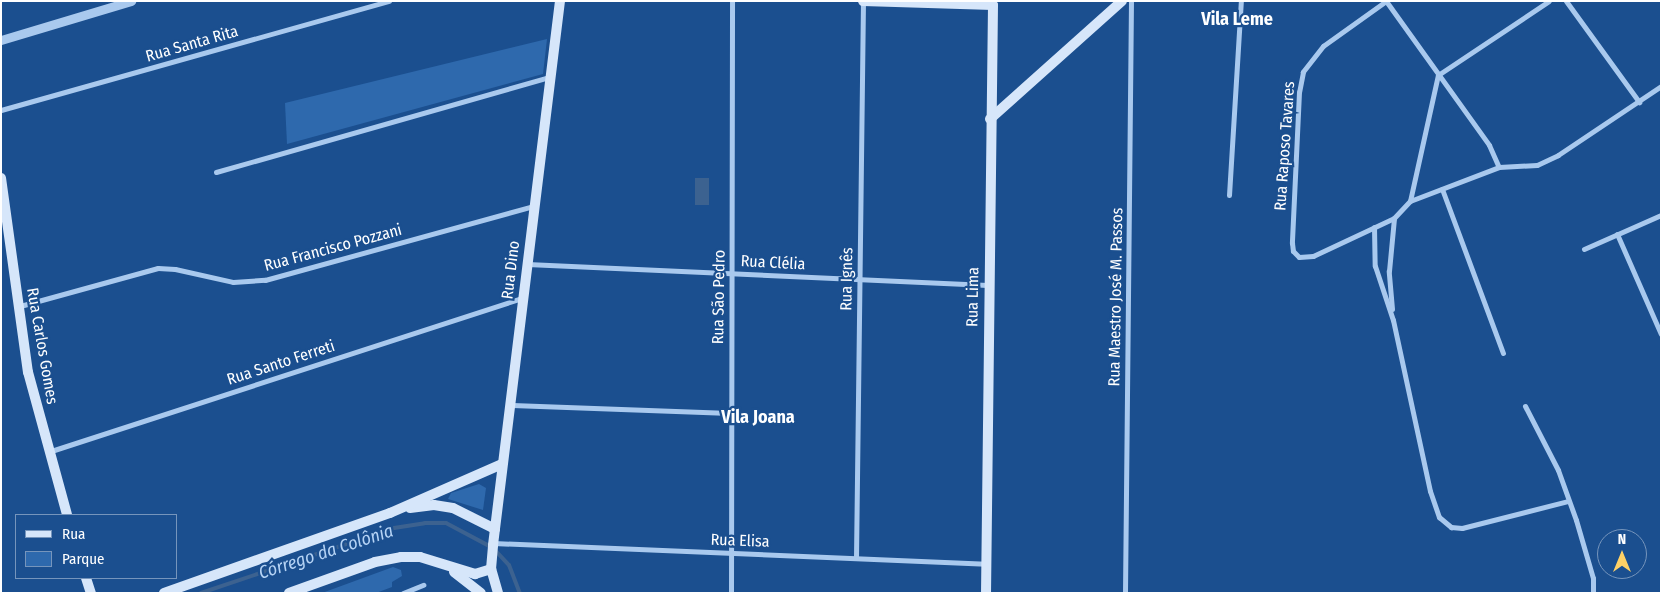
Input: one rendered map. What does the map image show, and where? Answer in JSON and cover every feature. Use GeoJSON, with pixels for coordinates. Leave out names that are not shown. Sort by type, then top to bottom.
{"type":"FeatureCollection","features":[{"type":"Feature","properties":{"kind":"main road","name":"Rua Dino"},"geometry":{"type":"LineString","coordinates":[[491,564],[502,464],[512,406],[526,264],[560,1]]}},
{"type":"Feature","properties":{"kind":"main road"},"geometry":{"type":"LineString","coordinates":[[863,1],[992,3]]}},
{"type":"Feature","properties":{"kind":"main road"},"geometry":{"type":"LineString","coordinates":[[990,120],[1122,1]]}},
{"type":"Feature","properties":{"kind":"main road","name":"Rua Lima"},"geometry":{"type":"LineString","coordinates":[[986,593],[992,3]]}},
{"type":"Feature","properties":{"kind":"main road","name":"Rua Carlos Gomes"},"geometry":{"type":"LineString","coordinates":[[1,178],[4,226],[20,306],[28,372],[48,452],[68,514]]}},
{"type":"Feature","properties":{"kind":"main road"},"geometry":{"type":"LineString","coordinates":[[164,593],[390,513],[502,464]]}},
{"type":"Feature","properties":{"kind":"main road"},"geometry":{"type":"LineString","coordinates":[[390,513],[434,505],[453,508],[495,529]]}},
{"type":"Feature","properties":{"kind":"main road"},"geometry":{"type":"LineString","coordinates":[[289,593],[375,562],[401,557],[436,561],[475,574],[491,564],[498,593]]}},
{"type":"Feature","properties":{"kind":"main road"},"geometry":{"type":"LineString","coordinates":[[436,561],[481,593]]}},
{"type":"Feature","properties":{"kind":"main road"},"geometry":{"type":"LineString","coordinates":[[86,579],[91,593]]}},
{"type":"Feature","properties":{"kind":"street"},"geometry":{"type":"LineString","coordinates":[[1,40],[131,1]]}},
{"type":"Feature","properties":{"kind":"street","name":"Rua Santa Rita"},"geometry":{"type":"LineString","coordinates":[[1,110],[390,1]]}},
{"type":"Feature","properties":{"kind":"street","name":"Rua São Pedro"},"geometry":{"type":"LineString","coordinates":[[731,593],[732,1]]}},
{"type":"Feature","properties":{"kind":"street","name":"Rua Ignês"},"geometry":{"type":"LineString","coordinates":[[856,558],[863,1]]}},
{"type":"Feature","properties":{"kind":"street","name":"Rua Maestro José M. Passos"},"geometry":{"type":"LineString","coordinates":[[1125,593],[1131,1]]}},
{"type":"Feature","properties":{"kind":"street"},"geometry":{"type":"LineString","coordinates":[[1229,195],[1242,1]]}},
{"type":"Feature","properties":{"kind":"street"},"geometry":{"type":"LineString","coordinates":[[1386,1],[1489,145],[1499,167]]}},
{"type":"Feature","properties":{"kind":"street","name":"Rua Raposo Tavares"},"geometry":{"type":"LineString","coordinates":[[1374,227],[1306,258],[1293,251],[1299,92],[1303,72],[1323,46],[1386,1]]}},
{"type":"Feature","properties":{"kind":"street"},"geometry":{"type":"LineString","coordinates":[[1410,201],[1438,75],[1549,1]]}},
{"type":"Feature","properties":{"kind":"street"},"geometry":{"type":"LineString","coordinates":[[1566,1],[1639,102]]}},
{"type":"Feature","properties":{"kind":"street"},"geometry":{"type":"LineString","coordinates":[[216,172],[550,76]]}},
{"type":"Feature","properties":{"kind":"street"},"geometry":{"type":"LineString","coordinates":[[1568,502],[1462,528],[1451,527],[1439,517],[1430,491],[1393,320],[1375,266],[1374,227],[1394,218],[1410,201],[1499,167],[1536,164],[1558,156],[1661,86]]}},
{"type":"Feature","properties":{"kind":"street"},"geometry":{"type":"LineString","coordinates":[[1442,189],[1503,353]]}},
{"type":"Feature","properties":{"kind":"street","name":"Rua Francisco Pozzani"},"geometry":{"type":"LineString","coordinates":[[20,306],[158,268],[175,268],[233,282],[264,280],[534,206]]}},
{"type":"Feature","properties":{"kind":"street"},"geometry":{"type":"LineString","coordinates":[[1584,249],[1661,215]]}},
{"type":"Feature","properties":{"kind":"street"},"geometry":{"type":"LineString","coordinates":[[1393,320],[1389,271],[1394,218]]}},
{"type":"Feature","properties":{"kind":"street"},"geometry":{"type":"LineString","coordinates":[[1617,234],[1661,334]]}},
{"type":"Feature","properties":{"kind":"street","name":"Rua Clélia"},"geometry":{"type":"LineString","coordinates":[[526,264],[988,285]]}},
{"type":"Feature","properties":{"kind":"street","name":"Rua Santo Ferreti"},"geometry":{"type":"LineString","coordinates":[[48,452],[522,298]]}},
{"type":"Feature","properties":{"kind":"street"},"geometry":{"type":"LineString","coordinates":[[512,406],[730,413]]}},
{"type":"Feature","properties":{"kind":"street"},"geometry":{"type":"LineString","coordinates":[[1526,406],[1558,470],[1593,578],[1593,593]]}},
{"type":"Feature","properties":{"kind":"street","name":"Rua Elisa"},"geometry":{"type":"LineString","coordinates":[[493,544],[986,564]]}},
{"type":"Feature","properties":{"kind":"street"},"geometry":{"type":"LineString","coordinates":[[403,593],[423,585]]}},
{"type":"Feature","properties":{"kind":"green space"},"geometry":{"type":"Polygon","coordinates":[[[547,39],[543,74],[287,144],[285,103],[547,39]]]}},
{"type":"Feature","properties":{"kind":"green space"},"geometry":{"type":"Polygon","coordinates":[[[479,484],[486,488],[483,510],[448,499],[451,493],[479,484]]]}},
{"type":"Feature","properties":{"kind":"green space"},"geometry":{"type":"Polygon","coordinates":[[[393,567],[401,570],[402,576],[392,582],[392,587],[376,593],[322,593],[393,567]]]}},
{"type":"Feature","properties":{"kind":"shaded area"},"geometry":{"type":"Polygon","coordinates":[[[695,178],[709,178],[709,205],[695,205],[695,178]]]}},
{"type":"Feature","properties":{"kind":"waterway","name":"Córrego da Colônia"},"geometry":{"type":"LineString","coordinates":[[201,593],[394,528],[425,523],[446,523],[493,548],[509,565],[520,593]]}},
{"type":"Feature","properties":{"kind":"district","name":"Vila Leme"},"geometry":{"type":"Point","coordinates":[1237,19]}},
{"type":"Feature","properties":{"kind":"district","name":"Vila Joana"},"geometry":{"type":"Point","coordinates":[758,417]}}]}
